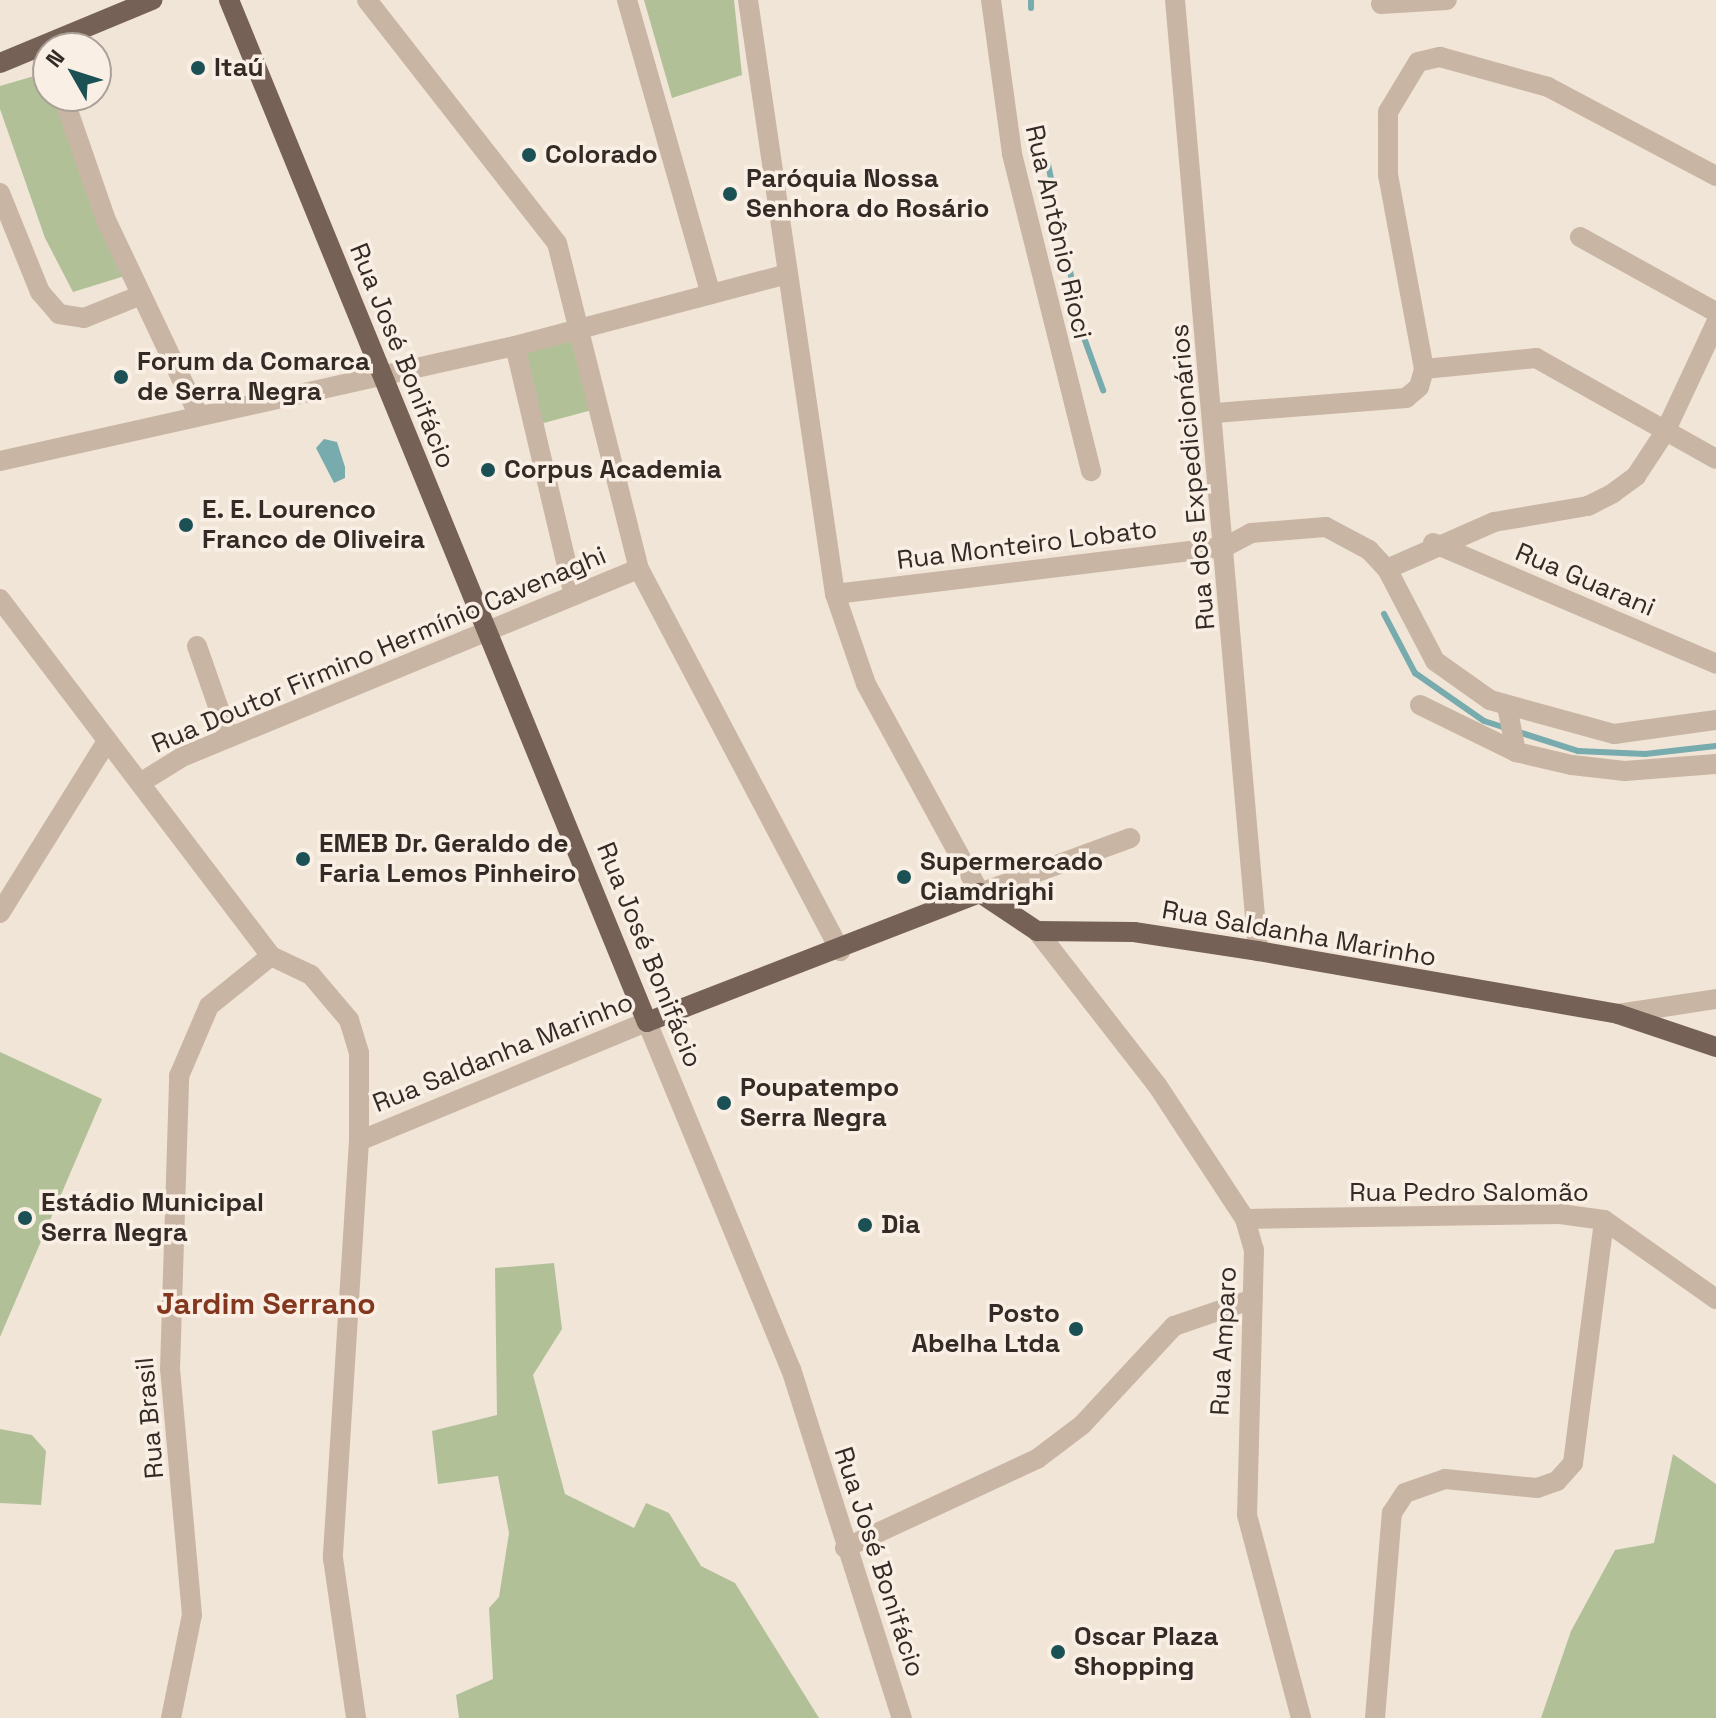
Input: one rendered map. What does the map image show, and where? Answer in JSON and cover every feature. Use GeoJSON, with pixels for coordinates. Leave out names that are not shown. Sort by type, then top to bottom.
{"type":"FeatureCollection","features":[{"type":"Feature","properties":{"kind":"main road"},"geometry":{"type":"LineString","coordinates":[[82,32],[152,0]]}},
{"type":"Feature","properties":{"kind":"main road","name":"Rua José Bonifácio"},"geometry":{"type":"LineString","coordinates":[[229,0],[647,1022]]}},
{"type":"Feature","properties":{"kind":"main road"},"geometry":{"type":"LineString","coordinates":[[0,63],[32,53]]}},
{"type":"Feature","properties":{"kind":"main road"},"geometry":{"type":"LineString","coordinates":[[980,893],[1037,931]]}},
{"type":"Feature","properties":{"kind":"main road","name":"Rua Saldanha Marinho"},"geometry":{"type":"LineString","coordinates":[[647,1022],[840,951],[980,893]]}},
{"type":"Feature","properties":{"kind":"main road","name":"Rua Saldanha Marinho"},"geometry":{"type":"LineString","coordinates":[[1037,931],[1134,932],[1258,951],[1618,1014],[1716,1047]]}},
{"type":"Feature","properties":{"kind":"street"},"geometry":{"type":"LineString","coordinates":[[367,0],[544,220],[581,327],[639,569],[840,951]]}},
{"type":"Feature","properties":{"kind":"street"},"geometry":{"type":"LineString","coordinates":[[627,0],[711,294]]}},
{"type":"Feature","properties":{"kind":"street"},"geometry":{"type":"LineString","coordinates":[[748,0],[784,275],[835,594],[866,684],[980,893]]}},
{"type":"Feature","properties":{"kind":"street","name":"Rua Antônio Rioci"},"geometry":{"type":"LineString","coordinates":[[991,0],[1012,154],[1091,471]]}},
{"type":"Feature","properties":{"kind":"street","name":"Rua dos Expedicionários"},"geometry":{"type":"LineString","coordinates":[[1175,0],[1215,413],[1258,951]]}},
{"type":"Feature","properties":{"kind":"street"},"geometry":{"type":"LineString","coordinates":[[1381,4],[1447,0]]}},
{"type":"Feature","properties":{"kind":"street"},"geometry":{"type":"LineString","coordinates":[[1215,413],[1406,398],[1424,369],[1388,175],[1388,112],[1418,62],[1440,57],[1548,87],[1716,176]]}},
{"type":"Feature","properties":{"kind":"street"},"geometry":{"type":"LineString","coordinates":[[69,112],[141,295],[198,414]]}},
{"type":"Feature","properties":{"kind":"street"},"geometry":{"type":"LineString","coordinates":[[0,193],[40,292],[59,314],[84,318],[141,295]]}},
{"type":"Feature","properties":{"kind":"street"},"geometry":{"type":"LineString","coordinates":[[1580,237],[1716,312]]}},
{"type":"Feature","properties":{"kind":"street"},"geometry":{"type":"LineString","coordinates":[[0,461],[198,414],[382,377],[515,346],[784,275]]}},
{"type":"Feature","properties":{"kind":"street"},"geometry":{"type":"LineString","coordinates":[[1716,323],[1665,432],[1636,476],[1588,506],[1494,522],[1433,543],[1387,569],[1435,661],[1508,711],[1614,734],[1716,720]]}},
{"type":"Feature","properties":{"kind":"street"},"geometry":{"type":"LineString","coordinates":[[515,346],[573,591]]}},
{"type":"Feature","properties":{"kind":"street"},"geometry":{"type":"LineString","coordinates":[[1424,369],[1536,358],[1716,459]]}},
{"type":"Feature","properties":{"kind":"street","name":"Rua Monteiro Lobato"},"geometry":{"type":"LineString","coordinates":[[835,594],[1225,547],[1251,533],[1326,527],[1369,550],[1387,569]]}},
{"type":"Feature","properties":{"kind":"street","name":"Rua Guarani"},"geometry":{"type":"LineString","coordinates":[[1433,543],[1716,664]]}},
{"type":"Feature","properties":{"kind":"street","name":"Rua Doutor Firmino Hermínio Cavenaghi"},"geometry":{"type":"LineString","coordinates":[[140,783],[229,738],[573,591],[639,569]]}},
{"type":"Feature","properties":{"kind":"street"},"geometry":{"type":"LineString","coordinates":[[0,599],[271,956],[311,975],[349,1020],[359,1053],[359,1141],[332,1530],[334,1590],[356,1718]]}},
{"type":"Feature","properties":{"kind":"street"},"geometry":{"type":"LineString","coordinates":[[0,635],[20,628]]}},
{"type":"Feature","properties":{"kind":"street"},"geometry":{"type":"LineString","coordinates":[[197,646],[229,738]]}},
{"type":"Feature","properties":{"kind":"street"},"geometry":{"type":"LineString","coordinates":[[1420,705],[1516,749],[1625,771],[1716,764]]}},
{"type":"Feature","properties":{"kind":"street"},"geometry":{"type":"LineString","coordinates":[[1508,711],[1516,749]]}},
{"type":"Feature","properties":{"kind":"street"},"geometry":{"type":"LineString","coordinates":[[0,913],[107,741]]}},
{"type":"Feature","properties":{"kind":"street","name":"Rua Saldanha Marinho"},"geometry":{"type":"LineString","coordinates":[[980,893],[1130,838]]}},
{"type":"Feature","properties":{"kind":"street","name":"Rua Amparo"},"geometry":{"type":"LineString","coordinates":[[1037,931],[1157,1085],[1245,1219],[1254,1250],[1247,1515],[1301,1718]]}},
{"type":"Feature","properties":{"kind":"street","name":"Rua Brasil"},"geometry":{"type":"LineString","coordinates":[[171,1718],[192,1615],[170,1369],[179,1076],[209,1006],[271,956]]}},
{"type":"Feature","properties":{"kind":"street"},"geometry":{"type":"LineString","coordinates":[[1618,1014],[1716,999]]}},
{"type":"Feature","properties":{"kind":"street","name":"Rua Saldanha Marinho"},"geometry":{"type":"LineString","coordinates":[[359,1141],[647,1022]]}},
{"type":"Feature","properties":{"kind":"street","name":"Rua José Bonifácio"},"geometry":{"type":"LineString","coordinates":[[647,1022],[791,1369],[845,1548],[902,1718]]}},
{"type":"Feature","properties":{"kind":"street","name":"Rua Pedro Salomão"},"geometry":{"type":"LineString","coordinates":[[1245,1219],[1560,1214],[1604,1220],[1716,1299]]}},
{"type":"Feature","properties":{"kind":"street"},"geometry":{"type":"LineString","coordinates":[[1375,1718],[1392,1513],[1405,1493],[1445,1479],[1537,1488],[1557,1481],[1573,1463],[1604,1220]]}},
{"type":"Feature","properties":{"kind":"street"},"geometry":{"type":"LineString","coordinates":[[845,1548],[1037,1459],[1082,1425],[1174,1326],[1253,1299]]}},
{"type":"Feature","properties":{"kind":"green space"},"geometry":{"type":"Polygon","coordinates":[[[644,0],[734,0],[742,75],[672,98],[644,0]]]}},
{"type":"Feature","properties":{"kind":"green space"},"geometry":{"type":"Polygon","coordinates":[[[32,77],[32,112],[65,112],[128,275],[73,292],[45,238],[0,109],[0,86],[32,77]]]}},
{"type":"Feature","properties":{"kind":"green space"},"geometry":{"type":"Polygon","coordinates":[[[571,339],[590,410],[543,423],[524,352],[571,339]]]}},
{"type":"Feature","properties":{"kind":"green space","name":"Estádio Municipal Serra Negra"},"geometry":{"type":"Polygon","coordinates":[[[0,1052],[102,1099],[0,1337],[0,1052]]]}},
{"type":"Feature","properties":{"kind":"green space"},"geometry":{"type":"Polygon","coordinates":[[[554,1263],[562,1329],[533,1375],[565,1494],[634,1528],[646,1503],[669,1513],[701,1566],[735,1583],[819,1718],[459,1718],[456,1695],[493,1679],[489,1608],[499,1597],[509,1533],[498,1476],[438,1484],[432,1431],[497,1415],[495,1268],[554,1263]]]}},
{"type":"Feature","properties":{"kind":"green space"},"geometry":{"type":"Polygon","coordinates":[[[0,1429],[32,1435],[46,1451],[41,1505],[0,1503],[0,1429]]]}},
{"type":"Feature","properties":{"kind":"green space"},"geometry":{"type":"Polygon","coordinates":[[[1673,1454],[1716,1484],[1716,1718],[1541,1718],[1571,1631],[1615,1550],[1654,1543],[1673,1454]]]}},
{"type":"Feature","properties":{"kind":"water"},"geometry":{"type":"Polygon","coordinates":[[[324,439],[337,442],[345,467],[345,478],[334,483],[316,448],[324,439]]]}},
{"type":"Feature","properties":{"kind":"waterway"},"geometry":{"type":"LineString","coordinates":[[1031,0],[1031,8]]}},
{"type":"Feature","properties":{"kind":"waterway"},"geometry":{"type":"LineString","coordinates":[[1048,164],[1083,335],[1103,390]]}},
{"type":"Feature","properties":{"kind":"waterway"},"geometry":{"type":"LineString","coordinates":[[1384,614],[1415,673],[1484,721],[1578,751],[1645,754],[1716,746]]}},
{"type":"Feature","properties":{"kind":"place","name":"Itaú"},"geometry":{"type":"Point","coordinates":[198,68]}},
{"type":"Feature","properties":{"kind":"place","name":"Colorado"},"geometry":{"type":"Point","coordinates":[529,155]}},
{"type":"Feature","properties":{"kind":"place","name":"Paróquia Nossa Senhora do Rosário"},"geometry":{"type":"Point","coordinates":[730,194]}},
{"type":"Feature","properties":{"kind":"place","name":"Forum da Comarca de Serra Negra"},"geometry":{"type":"Point","coordinates":[121,377]}},
{"type":"Feature","properties":{"kind":"place","name":"Corpus Academia"},"geometry":{"type":"Point","coordinates":[488,470]}},
{"type":"Feature","properties":{"kind":"place","name":"E. E. Lourenco Franco de Oliveira"},"geometry":{"type":"Point","coordinates":[186,525]}},
{"type":"Feature","properties":{"kind":"place","name":"EMEB Dr. Geraldo de Faria Lemos Pinheiro"},"geometry":{"type":"Point","coordinates":[303,859]}},
{"type":"Feature","properties":{"kind":"place","name":"Supermercado Ciamdrighi"},"geometry":{"type":"Point","coordinates":[904,877]}},
{"type":"Feature","properties":{"kind":"place","name":"Poupatempo Serra Negra"},"geometry":{"type":"Point","coordinates":[724,1103]}},
{"type":"Feature","properties":{"kind":"place","name":"Estádio Municipal Serra Negra"},"geometry":{"type":"Point","coordinates":[25,1218]}},
{"type":"Feature","properties":{"kind":"place","name":"Dia"},"geometry":{"type":"Point","coordinates":[865,1225]}},
{"type":"Feature","properties":{"kind":"place","name":"Posto Abelha Ltda"},"geometry":{"type":"Point","coordinates":[1076,1329]}},
{"type":"Feature","properties":{"kind":"place","name":"Oscar Plaza Shopping"},"geometry":{"type":"Point","coordinates":[1058,1652]}},
{"type":"Feature","properties":{"kind":"district","name":"Jardim Serrano"},"geometry":{"type":"Point","coordinates":[266,1304]}}]}
